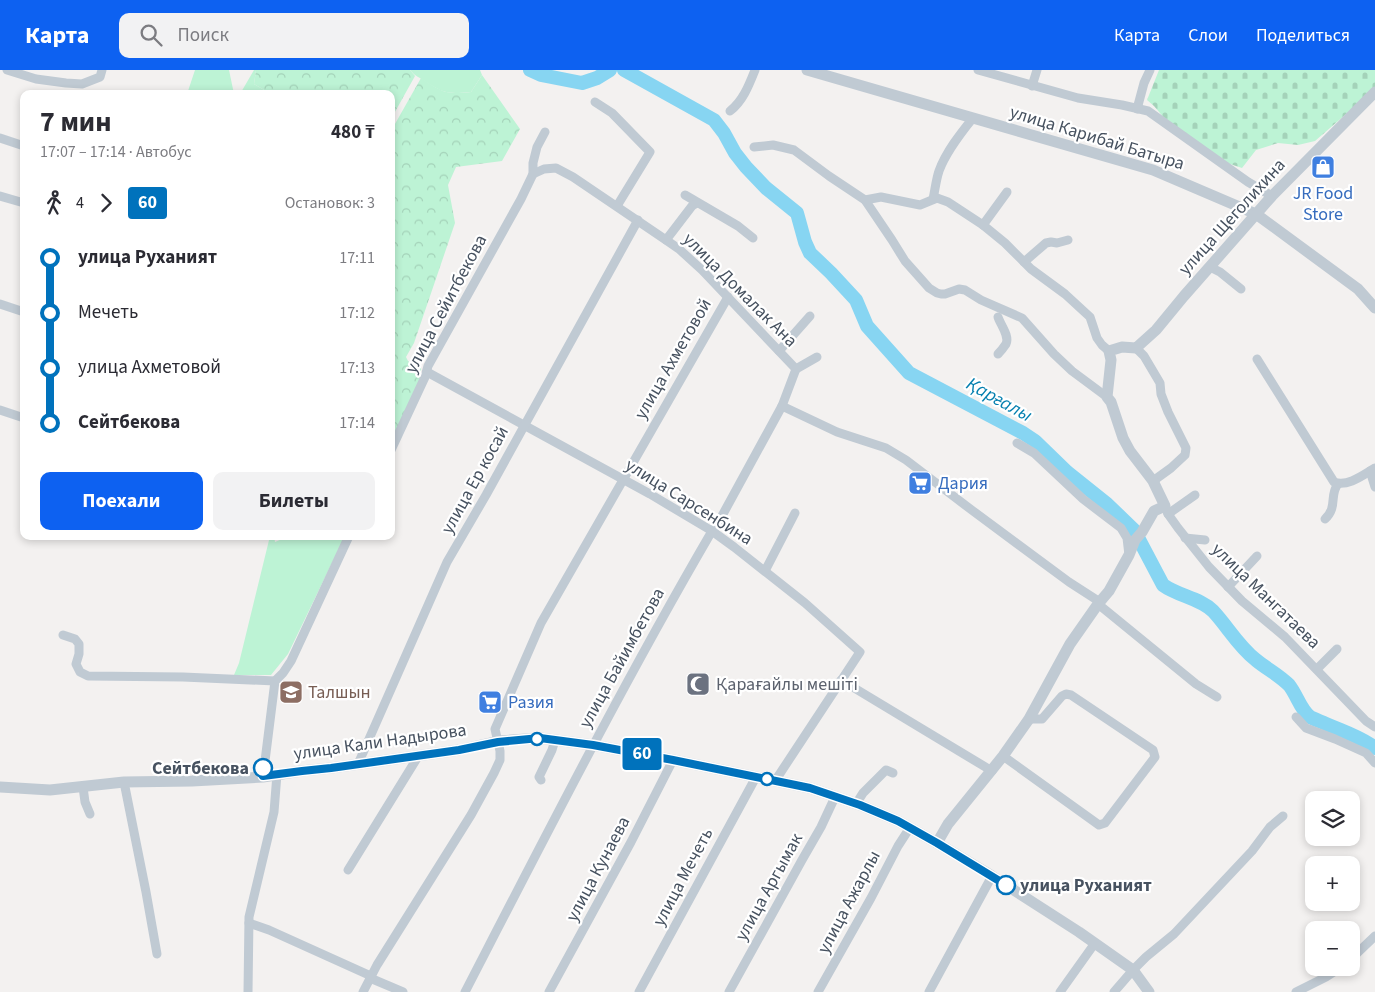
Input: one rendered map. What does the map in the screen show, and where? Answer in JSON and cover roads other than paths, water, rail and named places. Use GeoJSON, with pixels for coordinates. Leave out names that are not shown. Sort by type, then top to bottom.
{"type":"FeatureCollection","features":[{"type":"Feature","properties":{"kind":"street"},"geometry":{"type":"LineString","coordinates":[[7,70],[36,79],[82,84],[100,77],[102,70]]}},
{"type":"Feature","properties":{"kind":"street"},"geometry":{"type":"LineString","coordinates":[[730,111],[736,106],[747,89],[755,70]]}},
{"type":"Feature","properties":{"kind":"street","name":"улица Карибай Батыра"},"geometry":{"type":"LineString","coordinates":[[807,70],[1153,170],[1256,214],[1358,289],[1375,308]]}},
{"type":"Feature","properties":{"kind":"street"},"geometry":{"type":"LineString","coordinates":[[978,70],[1078,98],[1148,111],[1248,182],[1272,196]]}},
{"type":"Feature","properties":{"kind":"street"},"geometry":{"type":"LineString","coordinates":[[1032,86],[1037,70]]}},
{"type":"Feature","properties":{"kind":"street"},"geometry":{"type":"LineString","coordinates":[[1137,109],[1144,83],[1150,70]]}},
{"type":"Feature","properties":{"kind":"street","name":"улица Щеголихина"},"geometry":{"type":"LineString","coordinates":[[1136,348],[1156,330],[1272,196],[1375,92]]}},
{"type":"Feature","properties":{"kind":"street"},"geometry":{"type":"LineString","coordinates":[[595,102],[612,113],[650,152],[617,206]]}},
{"type":"Feature","properties":{"kind":"street"},"geometry":{"type":"LineString","coordinates":[[933,199],[938,172],[954,143],[973,118]]}},
{"type":"Feature","properties":{"kind":"street","name":"улица Сейитбекова"},"geometry":{"type":"LineString","coordinates":[[395,441],[428,366],[508,223],[533,174],[533,162],[537,146],[545,132]]}},
{"type":"Feature","properties":{"kind":"street"},"geometry":{"type":"LineString","coordinates":[[0,138],[20,145]]}},
{"type":"Feature","properties":{"kind":"street"},"geometry":{"type":"LineString","coordinates":[[754,148],[774,145],[794,150],[865,200],[899,253],[929,288],[941,294],[959,289],[965,290],[981,300],[1022,318],[1072,371],[1107,396],[1111,360],[1109,351],[1097,338],[1090,317],[1065,294],[1031,269],[983,224],[948,202],[937,198],[920,205],[881,197],[865,200]]}},
{"type":"Feature","properties":{"kind":"street","name":"улица Домалак Ана"},"geometry":{"type":"LineString","coordinates":[[533,174],[544,169],[556,168],[573,177],[666,240],[696,265],[796,370],[786,396]]}},
{"type":"Feature","properties":{"kind":"street"},"geometry":{"type":"LineString","coordinates":[[983,224],[1007,192]]}},
{"type":"Feature","properties":{"kind":"street"},"geometry":{"type":"LineString","coordinates":[[685,195],[738,226],[753,238]]}},
{"type":"Feature","properties":{"kind":"street"},"geometry":{"type":"LineString","coordinates":[[0,196],[20,202]]}},
{"type":"Feature","properties":{"kind":"street"},"geometry":{"type":"LineString","coordinates":[[666,240],[692,206],[697,203]]}},
{"type":"Feature","properties":{"kind":"street","name":"улица Ер косай"},"geometry":{"type":"LineString","coordinates":[[358,764],[447,562],[638,220]]}},
{"type":"Feature","properties":{"kind":"street"},"geometry":{"type":"LineString","coordinates":[[1024,262],[1046,244],[1068,240]]}},
{"type":"Feature","properties":{"kind":"street"},"geometry":{"type":"LineString","coordinates":[[1210,267],[1220,272],[1241,289]]}},
{"type":"Feature","properties":{"kind":"street","name":"улица Ахметовой"},"geometry":{"type":"LineString","coordinates":[[364,992],[371,977],[471,815],[494,773],[500,760],[495,729],[541,623],[728,297]]}},
{"type":"Feature","properties":{"kind":"street"},"geometry":{"type":"LineString","coordinates":[[0,304],[20,311]]}},
{"type":"Feature","properties":{"kind":"street"},"geometry":{"type":"LineString","coordinates":[[998,354],[1007,343],[996,319],[1004,310]]}},
{"type":"Feature","properties":{"kind":"street"},"geometry":{"type":"LineString","coordinates":[[779,352],[810,316]]}},
{"type":"Feature","properties":{"kind":"street"},"geometry":{"type":"LineString","coordinates":[[1109,351],[1122,346],[1136,348],[1144,356],[1160,383],[1161,394],[1168,412],[1186,448],[1185,455],[1153,481]]}},
{"type":"Feature","properties":{"kind":"street"},"geometry":{"type":"LineString","coordinates":[[796,370],[817,357]]}},
{"type":"Feature","properties":{"kind":"street"},"geometry":{"type":"LineString","coordinates":[[1257,359],[1334,482],[1345,484],[1372,470],[1375,487]]}},
{"type":"Feature","properties":{"kind":"street","name":"улица Сарсенбина"},"geometry":{"type":"LineString","coordinates":[[427,372],[623,479],[712,531],[805,603],[860,652],[776,781]]}},
{"type":"Feature","properties":{"kind":"street","name":"улица Байимбетова"},"geometry":{"type":"LineString","coordinates":[[465,992],[593,745],[663,616],[717,525],[786,396]]}},
{"type":"Feature","properties":{"kind":"street","name":"улица Мангатаева"},"geometry":{"type":"LineString","coordinates":[[1107,396],[1130,451],[1153,481],[1167,510],[1186,538],[1209,567],[1254,611],[1285,637],[1366,721],[1375,727]]}},
{"type":"Feature","properties":{"kind":"street"},"geometry":{"type":"LineString","coordinates":[[782,406],[837,432],[886,448],[906,460],[972,511],[1099,603],[1196,684],[1218,697]]}},
{"type":"Feature","properties":{"kind":"street"},"geometry":{"type":"LineString","coordinates":[[0,410],[20,417]]}},
{"type":"Feature","properties":{"kind":"street"},"geometry":{"type":"LineString","coordinates":[[1017,443],[1034,453],[1083,499],[1121,528],[1127,538],[1129,555]]}},
{"type":"Feature","properties":{"kind":"street"},"geometry":{"type":"LineString","coordinates":[[1325,519],[1332,510],[1334,490],[1338,484]]}},
{"type":"Feature","properties":{"kind":"street"},"geometry":{"type":"LineString","coordinates":[[937,843],[948,824],[992,771],[1029,719],[1070,644],[1109,591],[1138,536],[1154,511],[1167,510],[1195,495]]}},
{"type":"Feature","properties":{"kind":"street"},"geometry":{"type":"LineString","coordinates":[[765,571],[795,513]]}},
{"type":"Feature","properties":{"kind":"street"},"geometry":{"type":"LineString","coordinates":[[1186,538],[1205,540]]}},
{"type":"Feature","properties":{"kind":"street"},"geometry":{"type":"LineString","coordinates":[[263,776],[275,680],[292,661],[347,540]]}},
{"type":"Feature","properties":{"kind":"street"},"geometry":{"type":"LineString","coordinates":[[1228,587],[1257,556]]}},
{"type":"Feature","properties":{"kind":"street"},"geometry":{"type":"LineString","coordinates":[[64,635],[75,639],[79,644],[76,664],[80,672],[88,676],[275,680]]}},
{"type":"Feature","properties":{"kind":"street"},"geometry":{"type":"LineString","coordinates":[[1317,669],[1337,650]]}},
{"type":"Feature","properties":{"kind":"street"},"geometry":{"type":"LineString","coordinates":[[841,680],[992,771]]}},
{"type":"Feature","properties":{"kind":"street"},"geometry":{"type":"LineString","coordinates":[[1003,756],[1099,825],[1105,823],[1124,800],[1155,757],[1153,750],[1071,695],[1066,694],[1062,696],[1042,719],[1029,719]]}},
{"type":"Feature","properties":{"kind":"street"},"geometry":{"type":"LineString","coordinates":[[1296,717],[1306,728],[1366,753],[1375,763]]}},
{"type":"Feature","properties":{"kind":"street","name":"улица Кали Надырова"},"geometry":{"type":"LineString","coordinates":[[0,787],[50,790],[124,782],[192,781],[263,776],[459,750],[498,742],[540,738],[593,745],[810,788],[898,821],[992,876],[1095,943],[1133,970],[1149,992]]}},
{"type":"Feature","properties":{"kind":"street"},"geometry":{"type":"LineString","coordinates":[[541,780],[539,777],[555,740]]}},
{"type":"Feature","properties":{"kind":"street"},"geometry":{"type":"LineString","coordinates":[[348,870],[420,755]]}},
{"type":"Feature","properties":{"kind":"street","name":"улица Кунаева"},"geometry":{"type":"LineString","coordinates":[[549,992],[673,760]]}},
{"type":"Feature","properties":{"kind":"street"},"geometry":{"type":"LineString","coordinates":[[856,804],[862,794],[886,770],[893,773]]}},
{"type":"Feature","properties":{"kind":"street"},"geometry":{"type":"LineString","coordinates":[[248,992],[249,917],[274,812],[277,774]]}},
{"type":"Feature","properties":{"kind":"street","name":"улица Мечеть"},"geometry":{"type":"LineString","coordinates":[[640,992],[756,777]]}},
{"type":"Feature","properties":{"kind":"street"},"geometry":{"type":"LineString","coordinates":[[124,782],[146,892],[156,954]]}},
{"type":"Feature","properties":{"kind":"street"},"geometry":{"type":"LineString","coordinates":[[83,787],[85,802],[90,814]]}},
{"type":"Feature","properties":{"kind":"street","name":"улица Аргымак"},"geometry":{"type":"LineString","coordinates":[[729,992],[821,827],[835,797]]}},
{"type":"Feature","properties":{"kind":"street"},"geometry":{"type":"LineString","coordinates":[[1114,992],[1146,957],[1174,934],[1283,816]]}},
{"type":"Feature","properties":{"kind":"street","name":"улица Ажарлы"},"geometry":{"type":"LineString","coordinates":[[818,992],[909,829]]}},
{"type":"Feature","properties":{"kind":"street"},"geometry":{"type":"LineString","coordinates":[[929,992],[992,876]]}},
{"type":"Feature","properties":{"kind":"street"},"geometry":{"type":"LineString","coordinates":[[249,923],[269,930],[403,992]]}},
{"type":"Feature","properties":{"kind":"street"},"geometry":{"type":"LineString","coordinates":[[1360,950],[1375,936]]}},
{"type":"Feature","properties":{"kind":"street"},"geometry":{"type":"LineString","coordinates":[[1060,992],[1095,943]]}},
{"type":"Feature","properties":{"kind":"street"},"geometry":{"type":"LineString","coordinates":[[1296,992],[1328,976]]}},
{"type":"Feature","properties":{"kind":"waterway","name":"Қарғалы"},"geometry":{"type":"LineString","coordinates":[[530,70],[541,75],[582,83],[597,78],[610,70]]}},
{"type":"Feature","properties":{"kind":"waterway","name":"Қарғалы"},"geometry":{"type":"LineString","coordinates":[[624,70],[714,120],[746,167],[766,188],[797,213],[810,253],[856,300],[867,326],[909,373],[1035,441],[1067,472],[1107,504],[1134,530],[1163,585],[1202,603],[1213,611],[1250,655],[1289,685],[1310,717],[1357,737],[1375,748]]}},
{"type":"Feature","properties":{"kind":"place","name":"JR Food Store"},"geometry":{"type":"Point","coordinates":[1323,167]}},
{"type":"Feature","properties":{"kind":"place","name":"Дария"},"geometry":{"type":"Point","coordinates":[920,483]}},
{"type":"Feature","properties":{"kind":"place","name":"Қарағайлы мешіті"},"geometry":{"type":"Point","coordinates":[698,684]}},
{"type":"Feature","properties":{"kind":"place","name":"Талшын"},"geometry":{"type":"Point","coordinates":[291,692]}},
{"type":"Feature","properties":{"kind":"place","name":"Разия"},"geometry":{"type":"Point","coordinates":[490,702]}},
{"type":"Feature","properties":{"kind":"place","name":"Сейтбекова"},"geometry":{"type":"Point","coordinates":[263,768]}},
{"type":"Feature","properties":{"kind":"place","name":"улица Руханият"},"geometry":{"type":"Point","coordinates":[1006,885]}}]}
